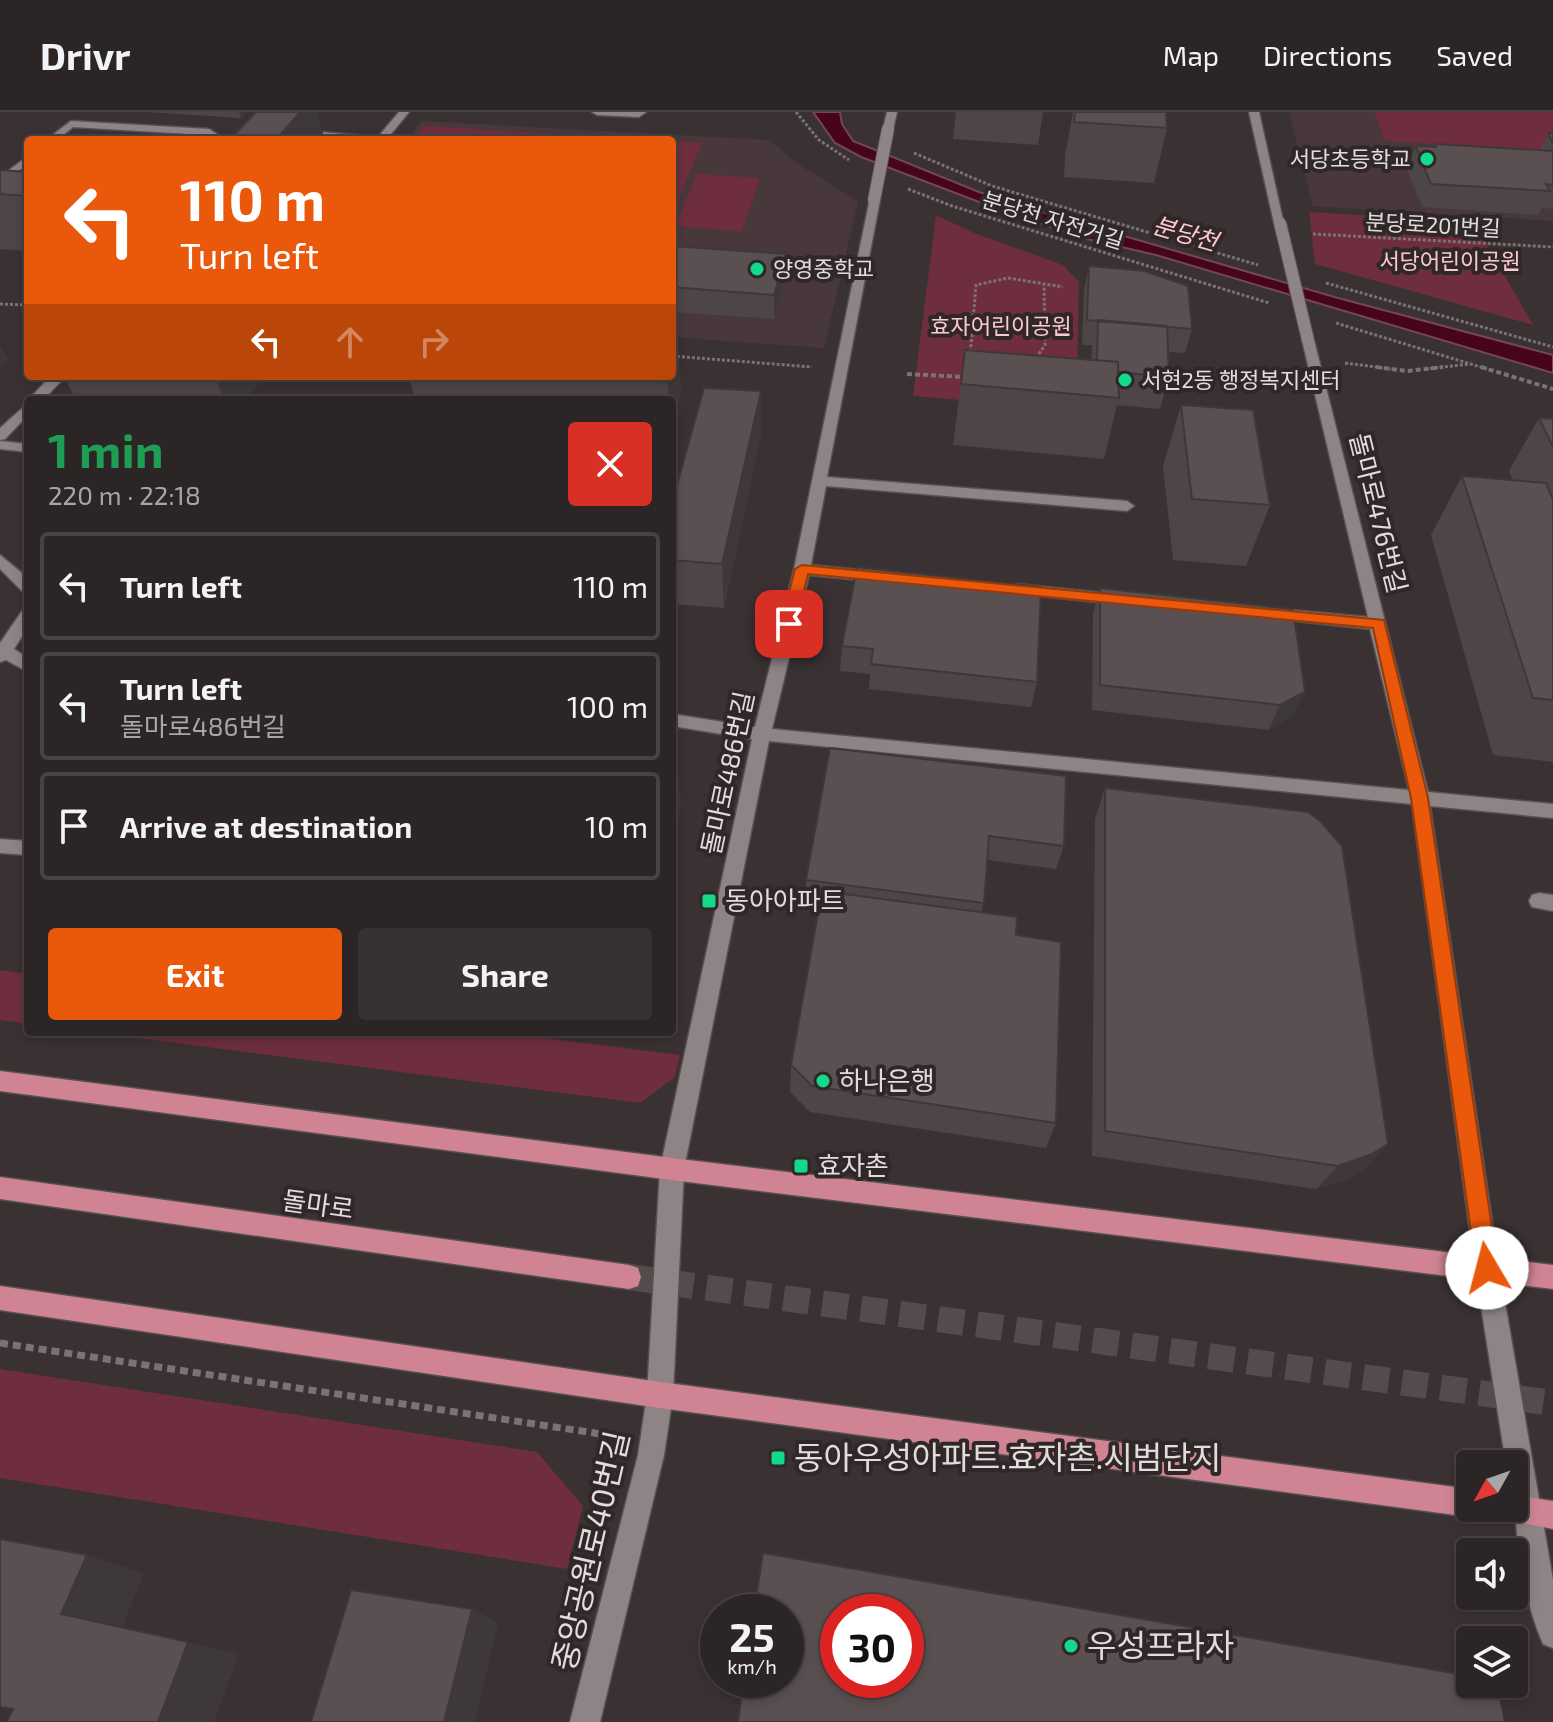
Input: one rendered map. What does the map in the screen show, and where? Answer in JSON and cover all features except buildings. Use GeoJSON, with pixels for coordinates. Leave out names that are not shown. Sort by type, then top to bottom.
{"type":"FeatureCollection","features":[{"type":"Feature","properties":{"kind":"main road"},"geometry":{"type":"LineString","coordinates":[[0,1081],[672,1169],[1553,1277]]}},
{"type":"Feature","properties":{"kind":"main road","name":"돌마로"},"geometry":{"type":"LineString","coordinates":[[0,1188],[629,1277]]}},
{"type":"Feature","properties":{"kind":"main road"},"geometry":{"type":"LineString","coordinates":[[0,1298],[660,1395],[1456,1501]]}},
{"type":"Feature","properties":{"kind":"street"},"geometry":{"type":"LineString","coordinates":[[383,136],[404,112]]}},
{"type":"Feature","properties":{"kind":"street"},"geometry":{"type":"LineString","coordinates":[[597,112],[641,112]]}},
{"type":"Feature","properties":{"kind":"street","name":"돌마로486번길"},"geometry":{"type":"LineString","coordinates":[[660,1395],[672,1169],[762,734],[802,569],[892,112]]}},
{"type":"Feature","properties":{"kind":"street","name":"돌마로476번길"},"geometry":{"type":"LineString","coordinates":[[1254,112],[1420,798],[1487,1268],[1543,1604],[1553,1634]]}},
{"type":"Feature","properties":{"kind":"street"},"geometry":{"type":"LineString","coordinates":[[56,136],[71,124],[209,132],[218,136]]}},
{"type":"Feature","properties":{"kind":"street"},"geometry":{"type":"LineString","coordinates":[[142,136],[150,129]]}},
{"type":"Feature","properties":{"kind":"street"},"geometry":{"type":"LineString","coordinates":[[284,132],[332,136]]}},
{"type":"Feature","properties":{"kind":"street"},"geometry":{"type":"LineString","coordinates":[[0,182],[24,162]]}},
{"type":"Feature","properties":{"kind":"street"},"geometry":{"type":"LineString","coordinates":[[39,396],[55,380]]}},
{"type":"Feature","properties":{"kind":"street"},"geometry":{"type":"LineString","coordinates":[[0,436],[24,411]]}},
{"type":"Feature","properties":{"kind":"street"},"geometry":{"type":"LineString","coordinates":[[0,445],[24,448]]}},
{"type":"Feature","properties":{"kind":"street"},"geometry":{"type":"LineString","coordinates":[[819,481],[1127,506]]}},
{"type":"Feature","properties":{"kind":"street"},"geometry":{"type":"LineString","coordinates":[[0,560],[24,583]]}},
{"type":"Feature","properties":{"kind":"street"},"geometry":{"type":"LineString","coordinates":[[802,569],[895,578]]}},
{"type":"Feature","properties":{"kind":"street"},"geometry":{"type":"LineString","coordinates":[[1005,588],[1145,602]]}},
{"type":"Feature","properties":{"kind":"street"},"geometry":{"type":"LineString","coordinates":[[1254,612],[1379,624]]}},
{"type":"Feature","properties":{"kind":"street"},"geometry":{"type":"LineString","coordinates":[[24,621],[2,653],[24,664]]}},
{"type":"Feature","properties":{"kind":"street"},"geometry":{"type":"LineString","coordinates":[[676,721],[762,734],[1553,811]]}},
{"type":"Feature","properties":{"kind":"street"},"geometry":{"type":"LineString","coordinates":[[0,846],[24,848]]}},
{"type":"Feature","properties":{"kind":"street","name":"중앙공원로40번길"},"geometry":{"type":"LineString","coordinates":[[585,1722],[651,1455],[660,1395]]}},
{"type":"Feature","properties":{"kind":"path"},"geometry":{"type":"LineString","coordinates":[[796,112],[805,128],[823,144],[854,163]]}},
{"type":"Feature","properties":{"kind":"path","name":"분당천 자전거길"},"geometry":{"type":"LineString","coordinates":[[905,149],[992,186],[1265,267]]}},
{"type":"Feature","properties":{"kind":"path","name":"분당천 자전거길"},"geometry":{"type":"LineString","coordinates":[[906,189],[952,206],[1278,305]]}},
{"type":"Feature","properties":{"kind":"path","name":"분당로201번길"},"geometry":{"type":"LineString","coordinates":[[1312,234],[1553,247]]}},
{"type":"Feature","properties":{"kind":"path"},"geometry":{"type":"LineString","coordinates":[[970,362],[976,285],[989,279],[1008,277],[1063,287]]}},
{"type":"Feature","properties":{"kind":"path"},"geometry":{"type":"LineString","coordinates":[[1325,283],[1553,347]]}},
{"type":"Feature","properties":{"kind":"path"},"geometry":{"type":"LineString","coordinates":[[1034,361],[1045,345],[1044,285]]}},
{"type":"Feature","properties":{"kind":"path"},"geometry":{"type":"LineString","coordinates":[[0,304],[24,305]]}},
{"type":"Feature","properties":{"kind":"path"},"geometry":{"type":"LineString","coordinates":[[1322,319],[1553,389]]}},
{"type":"Feature","properties":{"kind":"path"},"geometry":{"type":"LineString","coordinates":[[676,356],[825,368]]}},
{"type":"Feature","properties":{"kind":"path"},"geometry":{"type":"LineString","coordinates":[[1313,359],[1407,371],[1471,364]]}},
{"type":"Feature","properties":{"kind":"path"},"geometry":{"type":"LineString","coordinates":[[907,374],[976,375]]}},
{"type":"Feature","properties":{"kind":"path"},"geometry":{"type":"LineString","coordinates":[[0,1343],[601,1434],[651,1455]]}},
{"type":"Feature","properties":{"kind":"shaded area"},"geometry":{"type":"Polygon","coordinates":[[[813,112],[840,112],[842,124],[853,141],[979,192],[1338,298],[1553,355],[1553,373],[1156,255],[1083,238],[1000,210],[861,157],[835,143],[813,112]]]}},
{"type":"Feature","properties":{"kind":"shaded area","name":"서당초등학교"},"geometry":{"type":"Polygon","coordinates":[[[1289,112],[1553,112],[1553,221],[1313,206],[1289,112]]]}},
{"type":"Feature","properties":{"kind":"shaded area","name":"양영중학교"},"geometry":{"type":"Polygon","coordinates":[[[421,121],[769,140],[798,164],[858,201],[824,348],[676,337],[676,136],[410,136],[421,121]]]}},
{"type":"Feature","properties":{"kind":"green space"},"geometry":{"type":"Polygon","coordinates":[[[1374,112],[1553,112],[1553,151],[1385,141],[1374,112]]]}},
{"type":"Feature","properties":{"kind":"green space"},"geometry":{"type":"Polygon","coordinates":[[[424,126],[590,136],[416,136],[424,126]]]}},
{"type":"Feature","properties":{"kind":"green space"},"geometry":{"type":"Polygon","coordinates":[[[676,141],[702,143],[676,205],[676,141]]]}},
{"type":"Feature","properties":{"kind":"green space"},"geometry":{"type":"Polygon","coordinates":[[[697,174],[760,178],[742,231],[676,226],[697,174]]]}},
{"type":"Feature","properties":{"kind":"green space","name":"서당어린이공원"},"geometry":{"type":"Polygon","coordinates":[[[1309,212],[1474,222],[1533,325],[1315,264],[1309,212]]]}},
{"type":"Feature","properties":{"kind":"green space","name":"효자어린이공원"},"geometry":{"type":"Polygon","coordinates":[[[936,215],[974,233],[1063,265],[1079,282],[1076,410],[913,396],[936,215]]]}},
{"type":"Feature","properties":{"kind":"green space"},"geometry":{"type":"Polygon","coordinates":[[[0,970],[24,973],[24,1023],[0,1020],[0,970]]]}},
{"type":"Feature","properties":{"kind":"green space"},"geometry":{"type":"Polygon","coordinates":[[[122,1036],[529,1036],[680,1055],[674,1078],[640,1103],[122,1036]]]}},
{"type":"Feature","properties":{"kind":"green space"},"geometry":{"type":"Polygon","coordinates":[[[0,1369],[537,1452],[583,1506],[567,1569],[0,1478],[0,1369]]]}},
{"type":"Feature","properties":{"kind":"tunnel"},"geometry":{"type":"LineString","coordinates":[[629,1277],[1553,1403]]}},
{"type":"Feature","properties":{"kind":"place","name":"서당초등학교"},"geometry":{"type":"Point","coordinates":[1427,159]}},
{"type":"Feature","properties":{"kind":"place","name":"양영중학교"},"geometry":{"type":"Point","coordinates":[757,269]}},
{"type":"Feature","properties":{"kind":"place","name":"서현2동 행정복지센터"},"geometry":{"type":"Point","coordinates":[1125,380]}},
{"type":"Feature","properties":{"kind":"place","name":"동아아파트"},"geometry":{"type":"Point","coordinates":[709,901]}},
{"type":"Feature","properties":{"kind":"place","name":"하나은행"},"geometry":{"type":"Point","coordinates":[823,1081]}},
{"type":"Feature","properties":{"kind":"place","name":"효자촌"},"geometry":{"type":"Point","coordinates":[801,1166]}},
{"type":"Feature","properties":{"kind":"place","name":"동아우성아파트.효자촌.시범단지"},"geometry":{"type":"Point","coordinates":[778,1458]}},
{"type":"Feature","properties":{"kind":"place","name":"우성프라자"},"geometry":{"type":"Point","coordinates":[1071,1646]}},
{"type":"Feature","properties":{"kind":"route"},"geometry":{"type":"LineString","coordinates":[[789,624],[802,569],[1379,624],[1420,798],[1487,1268]]}},
{"type":"Feature","properties":{"kind":"water label","name":"분당천"},"geometry":{"type":"Point","coordinates":[1185,234]}}]}
